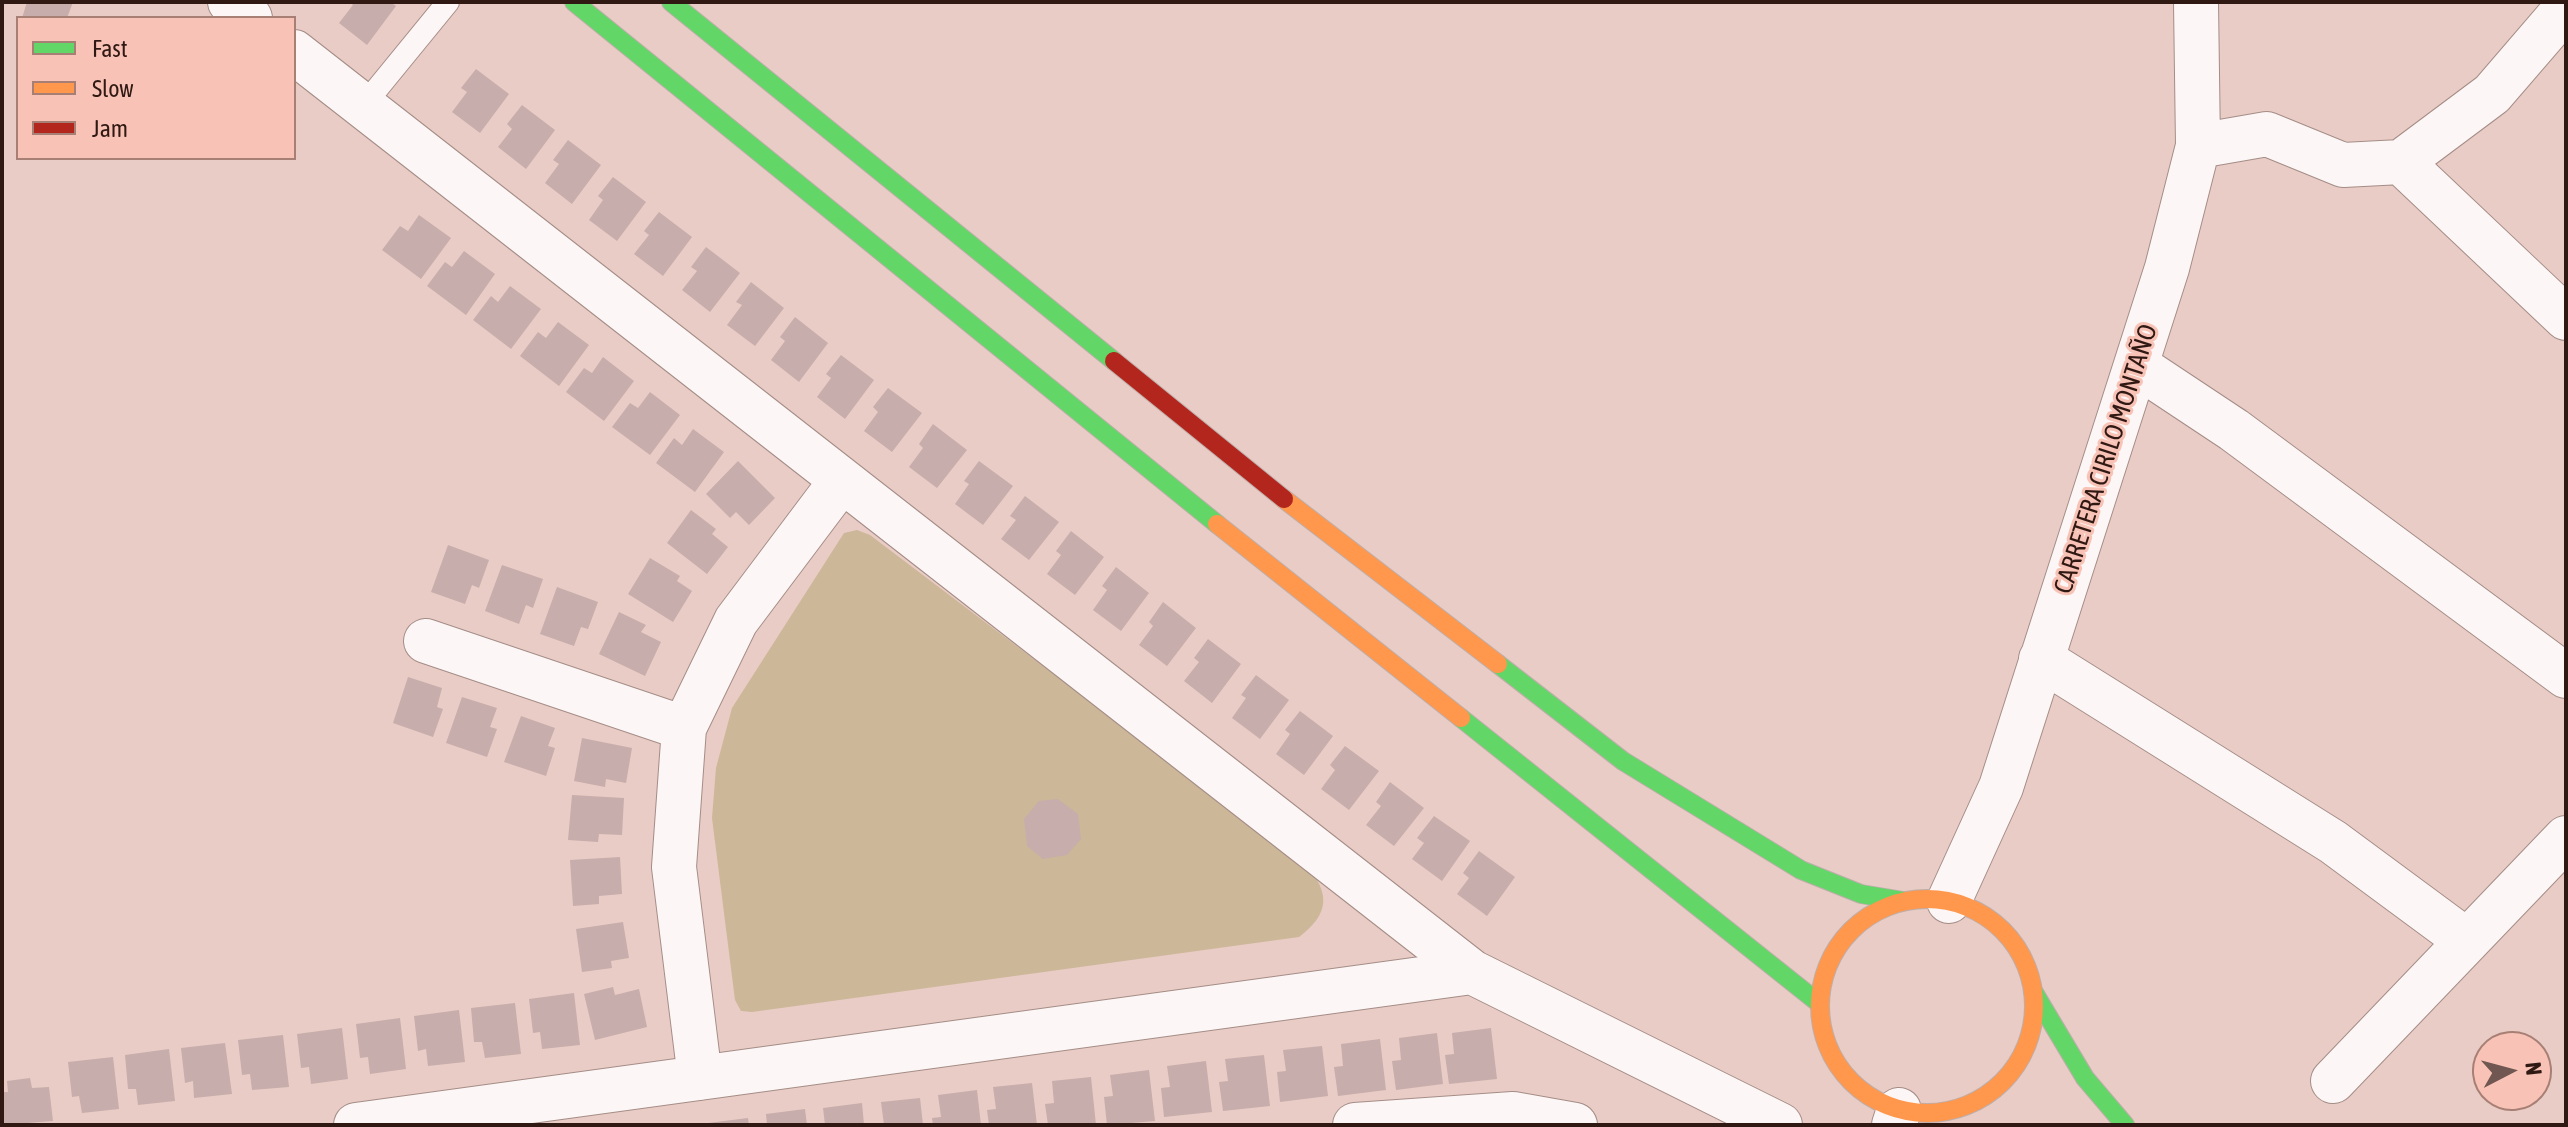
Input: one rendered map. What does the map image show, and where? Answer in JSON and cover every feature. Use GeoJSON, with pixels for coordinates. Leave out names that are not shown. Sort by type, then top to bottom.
{"type":"FeatureCollection","features":[{"type":"Feature","properties":{"kind":"highway"},"geometry":{"type":"LineString","coordinates":[[574,2],[1226,531],[1820,1004]]}},
{"type":"Feature","properties":{"kind":"highway"},"geometry":{"type":"LineString","coordinates":[[671,2],[1284,499],[1623,761],[1801,870],[1861,894],[1903,901],[1949,901],[1973,908],[2002,929],[2023,957],[2033,991],[2064,1050],[2103,1104],[2125,1125]]}},
{"type":"Feature","properties":{"kind":"highway"},"geometry":{"type":"LineString","coordinates":[[1903,901],[1870,914],[1844,938],[1827,969],[1820,1004],[1825,1039],[1841,1071],[1897,1118],[1969,1106],[1998,1087],[2020,1059],[2033,1026],[2033,991]]}},
{"type":"Feature","properties":{"kind":"highway"},"geometry":{"type":"LineString","coordinates":[[1950,1110],[1972,1125]]}},
{"type":"Feature","properties":{"kind":"street"},"geometry":{"type":"LineString","coordinates":[[230,2],[248,16]]}},
{"type":"Feature","properties":{"kind":"street","name":"CARRETERA CIRILO MONTAÑO"},"geometry":{"type":"LineString","coordinates":[[1949,901],[2001,787],[2167,268],[2198,146],[2196,2]]}},
{"type":"Feature","properties":{"kind":"street"},"geometry":{"type":"LineString","coordinates":[[2198,146],[2267,134],[2343,165],[2401,162],[2492,94],[2566,8]]}},
{"type":"Feature","properties":{"kind":"street"},"geometry":{"type":"LineString","coordinates":[[296,54],[1472,972],[1780,1125]]}},
{"type":"Feature","properties":{"kind":"street"},"geometry":{"type":"LineString","coordinates":[[2401,162],[2566,318]]}},
{"type":"Feature","properties":{"kind":"street"},"geometry":{"type":"LineString","coordinates":[[2136,365],[2234,430],[2566,676]]}},
{"type":"Feature","properties":{"kind":"street"},"geometry":{"type":"LineString","coordinates":[[700,1078],[674,867],[684,728],[736,621],[842,480]]}},
{"type":"Feature","properties":{"kind":"street"},"geometry":{"type":"LineString","coordinates":[[426,641],[684,728]]}},
{"type":"Feature","properties":{"kind":"street"},"geometry":{"type":"LineString","coordinates":[[2041,659],[2333,842],[2467,941]]}},
{"type":"Feature","properties":{"kind":"street"},"geometry":{"type":"LineString","coordinates":[[2333,1081],[2566,838]]}},
{"type":"Feature","properties":{"kind":"street"},"geometry":{"type":"LineString","coordinates":[[356,1125],[1472,972]]}},
{"type":"Feature","properties":{"kind":"street"},"geometry":{"type":"LineString","coordinates":[[1355,1125],[1513,1114],[1575,1125]]}},
{"type":"Feature","properties":{"kind":"lane"},"geometry":{"type":"LineString","coordinates":[[363,106],[448,2]]}},
{"type":"Feature","properties":{"kind":"shaded area"},"geometry":{"type":"Polygon","coordinates":[[[857,530],[870,535],[1306,865],[1323,894],[1321,912],[1316,920],[1299,937],[752,1012],[741,1011],[735,1000],[712,818],[716,768],[732,708],[844,533],[857,530]]]}},
{"type":"Feature","properties":{"kind":"building"},"geometry":{"type":"Polygon","coordinates":[[[27,2],[73,2],[68,16],[23,16],[27,2]]]}},
{"type":"Feature","properties":{"kind":"building"},"geometry":{"type":"Polygon","coordinates":[[[350,2],[390,2],[396,6],[367,45],[339,23],[353,5],[350,2]]]}},
{"type":"Feature","properties":{"kind":"building"},"geometry":{"type":"Polygon","coordinates":[[[476,69],[509,94],[480,133],[452,112],[467,92],[461,88],[476,69]]]}},
{"type":"Feature","properties":{"kind":"building"},"geometry":{"type":"Polygon","coordinates":[[[522,105],[555,130],[526,169],[498,147],[512,129],[507,124],[522,105]]]}},
{"type":"Feature","properties":{"kind":"building"},"geometry":{"type":"Polygon","coordinates":[[[568,140],[601,165],[572,204],[545,183],[559,164],[553,160],[568,140]]]}},
{"type":"Feature","properties":{"kind":"building"},"geometry":{"type":"Polygon","coordinates":[[[613,177],[646,202],[617,241],[589,220],[603,200],[598,196],[613,177]]]}},
{"type":"Feature","properties":{"kind":"building"},"geometry":{"type":"Polygon","coordinates":[[[659,212],[692,237],[663,276],[634,254],[649,235],[644,231],[659,212]]]}},
{"type":"Feature","properties":{"kind":"building"},"geometry":{"type":"Polygon","coordinates":[[[419,215],[451,238],[421,279],[382,250],[400,226],[408,231],[419,215]]]}},
{"type":"Feature","properties":{"kind":"building"},"geometry":{"type":"Polygon","coordinates":[[[706,247],[740,273],[710,312],[682,290],[697,271],[691,267],[706,247]]]}},
{"type":"Feature","properties":{"kind":"building"},"geometry":{"type":"Polygon","coordinates":[[[464,251],[495,274],[466,315],[427,286],[445,262],[452,267],[464,251]]]}},
{"type":"Feature","properties":{"kind":"building"},"geometry":{"type":"Polygon","coordinates":[[[751,282],[784,308],[755,346],[727,325],[742,305],[736,302],[751,282]]]}},
{"type":"Feature","properties":{"kind":"building"},"geometry":{"type":"Polygon","coordinates":[[[510,286],[541,309],[511,349],[473,320],[491,296],[498,302],[510,286]]]}},
{"type":"Feature","properties":{"kind":"building"},"geometry":{"type":"Polygon","coordinates":[[[795,317],[828,343],[799,382],[771,360],[785,341],[780,337],[795,317]]]}},
{"type":"Feature","properties":{"kind":"building"},"geometry":{"type":"Polygon","coordinates":[[[558,322],[589,345],[559,386],[520,356],[538,332],[546,338],[558,322]]]}},
{"type":"Feature","properties":{"kind":"building"},"geometry":{"type":"Polygon","coordinates":[[[841,355],[874,380],[845,419],[817,397],[831,378],[826,374],[841,355]]]}},
{"type":"Feature","properties":{"kind":"building"},"geometry":{"type":"Polygon","coordinates":[[[603,357],[634,381],[604,421],[566,392],[584,368],[592,373],[603,357]]]}},
{"type":"Feature","properties":{"kind":"building"},"geometry":{"type":"Polygon","coordinates":[[[888,388],[922,413],[892,452],[864,431],[878,412],[873,407],[888,388]]]}},
{"type":"Feature","properties":{"kind":"building"},"geometry":{"type":"Polygon","coordinates":[[[650,392],[680,415],[650,455],[612,427],[630,403],[638,408],[650,392]]]}},
{"type":"Feature","properties":{"kind":"building"},"geometry":{"type":"Polygon","coordinates":[[[933,424],[967,450],[937,488],[909,467],[923,448],[919,444],[933,424]]]}},
{"type":"Feature","properties":{"kind":"building"},"geometry":{"type":"Polygon","coordinates":[[[693,429],[724,452],[695,492],[656,463],[674,438],[682,445],[693,429]]]}},
{"type":"Feature","properties":{"kind":"building"},"geometry":{"type":"Polygon","coordinates":[[[738,461],[775,498],[749,525],[736,512],[730,518],[706,494],[738,461]]]}},
{"type":"Feature","properties":{"kind":"building"},"geometry":{"type":"Polygon","coordinates":[[[979,461],[1013,486],[983,525],[955,504],[969,484],[964,481],[979,461]]]}},
{"type":"Feature","properties":{"kind":"building"},"geometry":{"type":"Polygon","coordinates":[[[1025,496],[1059,522],[1029,560],[1001,539],[1016,520],[1010,516],[1025,496]]]}},
{"type":"Feature","properties":{"kind":"building"},"geometry":{"type":"Polygon","coordinates":[[[691,510],[716,529],[712,534],[728,547],[707,574],[667,543],[691,510]]]}},
{"type":"Feature","properties":{"kind":"building"},"geometry":{"type":"Polygon","coordinates":[[[1071,531],[1104,557],[1075,595],[1047,574],[1061,555],[1056,551],[1071,531]]]}},
{"type":"Feature","properties":{"kind":"building"},"geometry":{"type":"Polygon","coordinates":[[[448,545],[489,560],[479,588],[472,585],[465,604],[431,592],[448,545]]]}},
{"type":"Feature","properties":{"kind":"building"},"geometry":{"type":"Polygon","coordinates":[[[650,558],[680,576],[677,581],[692,591],[673,622],[628,594],[650,558]]]}},
{"type":"Feature","properties":{"kind":"building"},"geometry":{"type":"Polygon","coordinates":[[[502,565],[543,579],[533,608],[526,605],[519,624],[485,611],[502,565]]]}},
{"type":"Feature","properties":{"kind":"building"},"geometry":{"type":"Polygon","coordinates":[[[1116,567],[1149,593],[1121,631],[1093,610],[1107,590],[1102,586],[1116,567]]]}},
{"type":"Feature","properties":{"kind":"building"},"geometry":{"type":"Polygon","coordinates":[[[557,587],[598,602],[588,629],[581,627],[574,646],[540,634],[557,587]]]}},
{"type":"Feature","properties":{"kind":"building"},"geometry":{"type":"Polygon","coordinates":[[[1163,602],[1196,628],[1167,666],[1139,645],[1153,626],[1149,622],[1163,602]]]}},
{"type":"Feature","properties":{"kind":"building"},"geometry":{"type":"Polygon","coordinates":[[[619,612],[646,625],[641,632],[661,642],[645,676],[599,654],[619,612]]]}},
{"type":"Feature","properties":{"kind":"building"},"geometry":{"type":"Polygon","coordinates":[[[1208,639],[1241,664],[1212,703],[1184,681],[1199,662],[1194,658],[1208,639]]]}},
{"type":"Feature","properties":{"kind":"building"},"geometry":{"type":"Polygon","coordinates":[[[1256,675],[1289,700],[1260,739],[1232,718],[1246,698],[1241,695],[1256,675]]]}},
{"type":"Feature","properties":{"kind":"building"},"geometry":{"type":"Polygon","coordinates":[[[408,677],[442,688],[437,707],[443,709],[433,737],[393,723],[408,677]]]}},
{"type":"Feature","properties":{"kind":"building"},"geometry":{"type":"Polygon","coordinates":[[[462,697],[497,708],[490,727],[497,729],[487,757],[446,743],[462,697]]]}},
{"type":"Feature","properties":{"kind":"building"},"geometry":{"type":"Polygon","coordinates":[[[1300,711],[1333,736],[1304,775],[1276,754],[1290,734],[1285,730],[1300,711]]]}},
{"type":"Feature","properties":{"kind":"building"},"geometry":{"type":"Polygon","coordinates":[[[521,716],[555,728],[548,746],[555,748],[546,776],[504,762],[521,716]]]}},
{"type":"Feature","properties":{"kind":"building"},"geometry":{"type":"Polygon","coordinates":[[[582,738],[632,748],[626,783],[606,779],[605,787],[574,781],[582,738]]]}},
{"type":"Feature","properties":{"kind":"building"},"geometry":{"type":"Polygon","coordinates":[[[1345,746],[1379,771],[1349,810],[1321,789],[1335,770],[1330,765],[1345,746]]]}},
{"type":"Feature","properties":{"kind":"building"},"geometry":{"type":"Polygon","coordinates":[[[1390,782],[1424,808],[1394,846],[1366,825],[1381,806],[1376,802],[1390,782]]]}},
{"type":"Feature","properties":{"kind":"building"},"geometry":{"type":"Polygon","coordinates":[[[572,795],[624,798],[622,835],[599,834],[598,842],[568,840],[572,795]]]}},
{"type":"Feature","properties":{"kind":"building"},"geometry":{"type":"Polygon","coordinates":[[[1058,799],[1078,814],[1081,839],[1067,855],[1043,859],[1027,846],[1024,819],[1039,801],[1058,799]]]}},
{"type":"Feature","properties":{"kind":"building"},"geometry":{"type":"Polygon","coordinates":[[[1434,816],[1470,841],[1442,881],[1412,859],[1424,843],[1417,838],[1434,816]]]}},
{"type":"Feature","properties":{"kind":"building"},"geometry":{"type":"Polygon","coordinates":[[[1479,851],[1515,877],[1487,916],[1457,894],[1469,878],[1463,873],[1479,851]]]}},
{"type":"Feature","properties":{"kind":"building"},"geometry":{"type":"Polygon","coordinates":[[[620,857],[622,894],[599,896],[599,904],[573,906],[570,860],[620,857]]]}},
{"type":"Feature","properties":{"kind":"building"},"geometry":{"type":"Polygon","coordinates":[[[623,922],[629,958],[611,961],[612,968],[582,972],[576,929],[623,922]]]}},
{"type":"Feature","properties":{"kind":"building"},"geometry":{"type":"Polygon","coordinates":[[[613,987],[615,995],[639,989],[647,1027],[595,1040],[584,994],[613,987]]]}},
{"type":"Feature","properties":{"kind":"building"},"geometry":{"type":"Polygon","coordinates":[[[574,993],[580,1045],[542,1049],[540,1032],[533,1033],[529,999],[574,993]]]}},
{"type":"Feature","properties":{"kind":"building"},"geometry":{"type":"Polygon","coordinates":[[[515,1003],[521,1054],[485,1058],[482,1042],[474,1042],[471,1008],[515,1003]]]}},
{"type":"Feature","properties":{"kind":"building"},"geometry":{"type":"Polygon","coordinates":[[[459,1010],[465,1062],[428,1066],[426,1049],[418,1051],[414,1016],[459,1010]]]}},
{"type":"Feature","properties":{"kind":"building"},"geometry":{"type":"Polygon","coordinates":[[[400,1018],[406,1069],[370,1074],[368,1057],[360,1058],[356,1024],[400,1018]]]}},
{"type":"Feature","properties":{"kind":"building"},"geometry":{"type":"Polygon","coordinates":[[[342,1028],[348,1079],[311,1084],[309,1067],[301,1068],[297,1034],[342,1028]]]}},
{"type":"Feature","properties":{"kind":"building"},"geometry":{"type":"Polygon","coordinates":[[[1491,1028],[1497,1079],[1449,1084],[1445,1055],[1454,1054],[1452,1033],[1491,1028]]]}},
{"type":"Feature","properties":{"kind":"building"},"geometry":{"type":"Polygon","coordinates":[[[1437,1033],[1443,1084],[1396,1090],[1392,1061],[1401,1060],[1399,1038],[1437,1033]]]}},
{"type":"Feature","properties":{"kind":"building"},"geometry":{"type":"Polygon","coordinates":[[[283,1035],[289,1087],[252,1090],[250,1074],[242,1075],[238,1040],[283,1035]]]}},
{"type":"Feature","properties":{"kind":"building"},"geometry":{"type":"Polygon","coordinates":[[[1380,1039],[1386,1090],[1338,1096],[1334,1067],[1343,1066],[1341,1044],[1380,1039]]]}},
{"type":"Feature","properties":{"kind":"building"},"geometry":{"type":"Polygon","coordinates":[[[225,1043],[232,1094],[194,1098],[193,1081],[185,1083],[181,1048],[225,1043]]]}},
{"type":"Feature","properties":{"kind":"building"},"geometry":{"type":"Polygon","coordinates":[[[1322,1046],[1328,1096],[1280,1102],[1277,1072],[1286,1071],[1283,1050],[1322,1046]]]}},
{"type":"Feature","properties":{"kind":"building"},"geometry":{"type":"Polygon","coordinates":[[[169,1049],[175,1101],[138,1105],[136,1089],[128,1089],[125,1055],[169,1049]]]}},
{"type":"Feature","properties":{"kind":"building"},"geometry":{"type":"Polygon","coordinates":[[[1264,1055],[1270,1106],[1223,1111],[1219,1082],[1228,1081],[1225,1059],[1264,1055]]]}},
{"type":"Feature","properties":{"kind":"building"},"geometry":{"type":"Polygon","coordinates":[[[113,1057],[119,1109],[82,1113],[79,1096],[72,1097],[68,1062],[113,1057]]]}},
{"type":"Feature","properties":{"kind":"building"},"geometry":{"type":"Polygon","coordinates":[[[1206,1061],[1212,1112],[1164,1117],[1161,1088],[1170,1087],[1167,1066],[1206,1061]]]}},
{"type":"Feature","properties":{"kind":"building"},"geometry":{"type":"Polygon","coordinates":[[[1149,1070],[1155,1121],[1107,1125],[1104,1097],[1113,1096],[1110,1075],[1149,1070]]]}},
{"type":"Feature","properties":{"kind":"building"},"geometry":{"type":"Polygon","coordinates":[[[1091,1077],[1096,1125],[1048,1125],[1045,1104],[1054,1103],[1052,1081],[1091,1077]]]}},
{"type":"Feature","properties":{"kind":"building"},"geometry":{"type":"Polygon","coordinates":[[[30,1078],[32,1088],[49,1087],[53,1121],[2,1125],[2,1092],[8,1092],[7,1081],[30,1078]]]}},
{"type":"Feature","properties":{"kind":"building"},"geometry":{"type":"Polygon","coordinates":[[[1032,1083],[1037,1125],[989,1125],[987,1110],[996,1109],[993,1087],[1032,1083]]]}},
{"type":"Feature","properties":{"kind":"building"},"geometry":{"type":"Polygon","coordinates":[[[977,1090],[981,1125],[933,1125],[932,1118],[941,1117],[938,1095],[977,1090]]]}},
{"type":"Feature","properties":{"kind":"building"},"geometry":{"type":"Polygon","coordinates":[[[920,1098],[923,1125],[884,1125],[881,1102],[920,1098]]]}},
{"type":"Feature","properties":{"kind":"building"},"geometry":{"type":"Polygon","coordinates":[[[862,1103],[864,1125],[825,1125],[823,1108],[862,1103]]]}},
{"type":"Feature","properties":{"kind":"building"},"geometry":{"type":"Polygon","coordinates":[[[805,1109],[807,1125],[767,1125],[766,1114],[805,1109]]]}},
{"type":"Feature","properties":{"kind":"building"},"geometry":{"type":"Polygon","coordinates":[[[748,1118],[749,1125],[708,1125],[708,1123],[748,1118]]]}},
{"type":"Feature","properties":{"kind":"traffic: fast"},"geometry":{"type":"LineString","coordinates":[[574,2],[1217,524]]}},
{"type":"Feature","properties":{"kind":"traffic: fast"},"geometry":{"type":"LineString","coordinates":[[671,2],[1114,361]]}},
{"type":"Feature","properties":{"kind":"traffic: fast"},"geometry":{"type":"LineString","coordinates":[[1498,664],[1623,761],[1801,870],[1861,894],[1903,901]]}},
{"type":"Feature","properties":{"kind":"traffic: fast"},"geometry":{"type":"LineString","coordinates":[[1461,718],[1820,1004]]}},
{"type":"Feature","properties":{"kind":"traffic: fast"},"geometry":{"type":"LineString","coordinates":[[2033,991],[2085,1078],[2125,1125]]}},
{"type":"Feature","properties":{"kind":"traffic: slow"},"geometry":{"type":"LineString","coordinates":[[1284,499],[1498,664]]}},
{"type":"Feature","properties":{"kind":"traffic: slow"},"geometry":{"type":"LineString","coordinates":[[1217,524],[1461,718]]}},
{"type":"Feature","properties":{"kind":"traffic: slow"},"geometry":{"type":"LineString","coordinates":[[1927,899],[1968,907],[2002,931],[2026,965],[2034,1006],[2026,1047],[2002,1081],[1968,1105],[1927,1113],[1886,1105],[1852,1081],[1828,1047],[1820,1006],[1828,965],[1852,931],[1886,907],[1927,899]]}},
{"type":"Feature","properties":{"kind":"traffic: jam"},"geometry":{"type":"LineString","coordinates":[[1114,361],[1284,499]]}}]}
